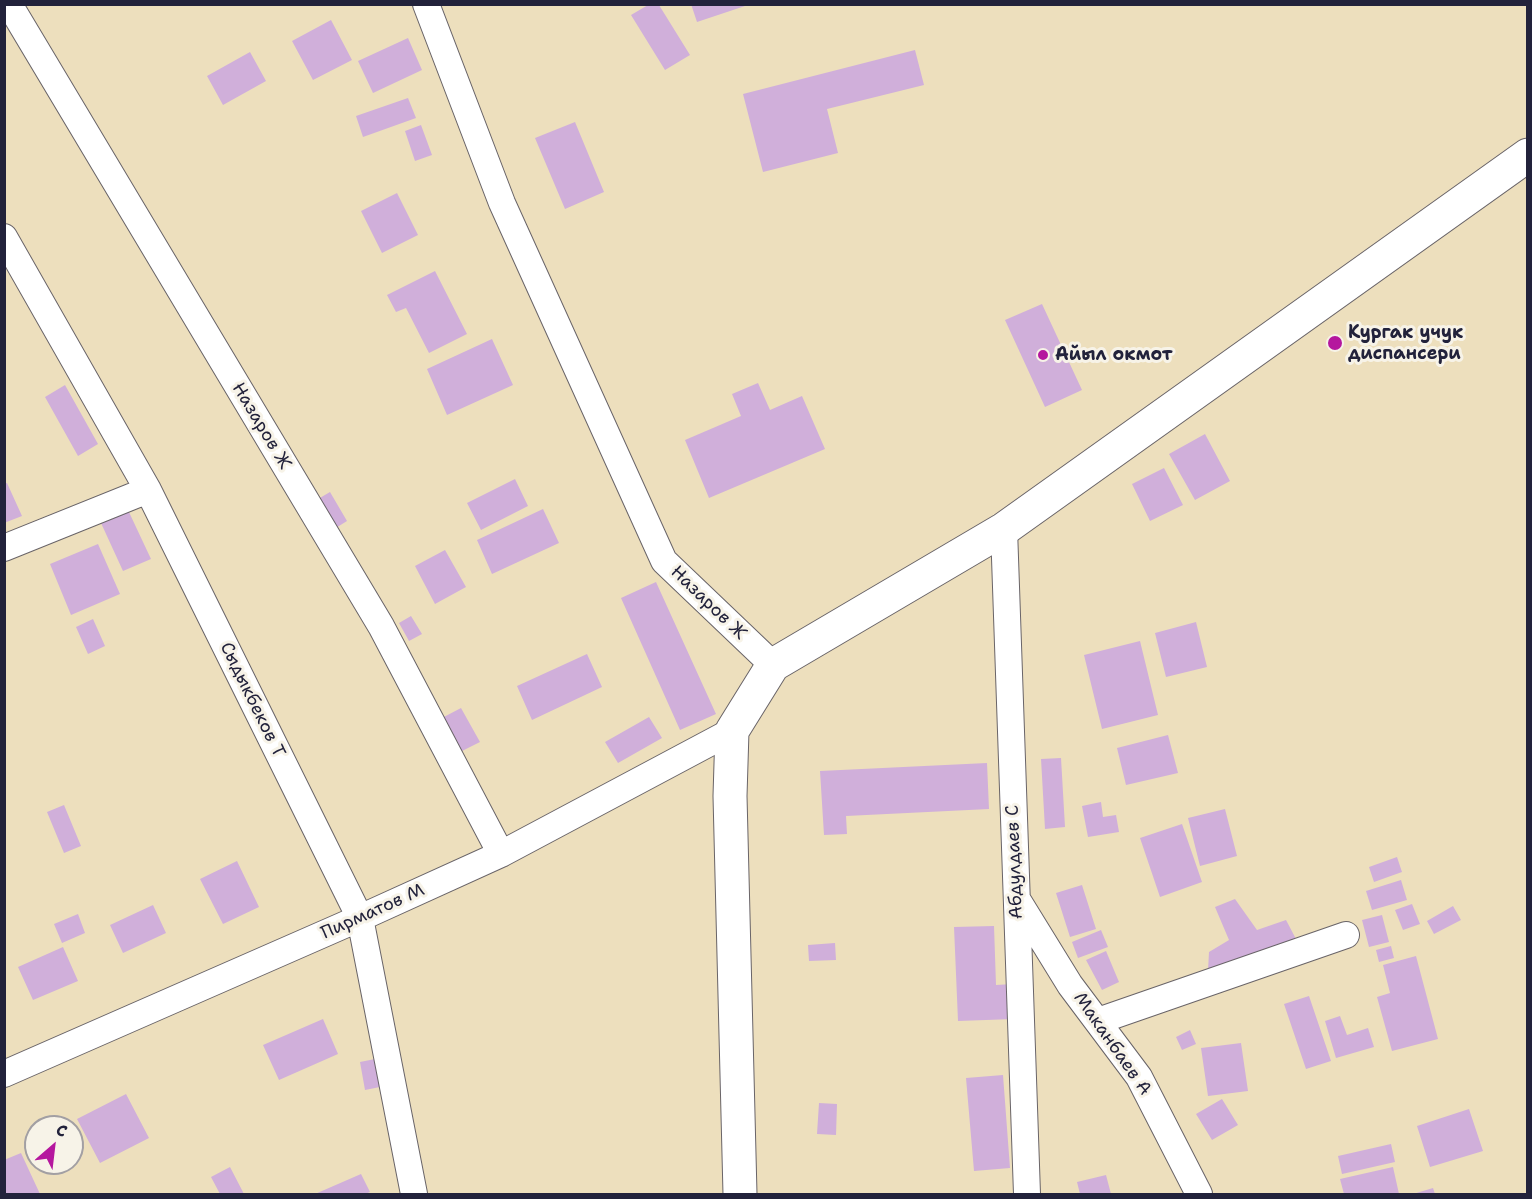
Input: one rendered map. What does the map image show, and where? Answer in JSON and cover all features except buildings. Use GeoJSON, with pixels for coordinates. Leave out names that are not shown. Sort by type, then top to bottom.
{"type":"FeatureCollection","features":[{"type":"Feature","properties":{"kind":"highway"},"geometry":{"type":"LineString","coordinates":[[740,1194],[730,796],[732,730],[772,666],[1004,529],[1527,155]]}},
{"type":"Feature","properties":{"kind":"street","name":"Назаров Ж"},"geometry":{"type":"LineString","coordinates":[[9,4],[381,626],[501,854]]}},
{"type":"Feature","properties":{"kind":"street","name":"Назаров Ж"},"geometry":{"type":"LineString","coordinates":[[426,4],[502,204],[664,561],[772,666]]}},
{"type":"Feature","properties":{"kind":"street","name":"Сыдыкбеков Т"},"geometry":{"type":"LineString","coordinates":[[4,237],[148,490],[360,918],[414,1194]]}},
{"type":"Feature","properties":{"kind":"street"},"geometry":{"type":"LineString","coordinates":[[4,548],[148,490]]}},
{"type":"Feature","properties":{"kind":"street","name":"Абдулдаев С"},"geometry":{"type":"LineString","coordinates":[[1004,529],[1027,1194]]}},
{"type":"Feature","properties":{"kind":"street","name":"Пирматов М"},"geometry":{"type":"LineString","coordinates":[[4,1074],[501,854],[732,730]]}},
{"type":"Feature","properties":{"kind":"street","name":"Маканбаев А"},"geometry":{"type":"LineString","coordinates":[[1017,898],[1070,985],[1139,1077],[1199,1194]]}},
{"type":"Feature","properties":{"kind":"street"},"geometry":{"type":"LineString","coordinates":[[1098,1021],[1346,936]]}},
{"type":"Feature","properties":{"kind":"place","name":"Кургак учук диспансери"},"geometry":{"type":"Point","coordinates":[1335,343]}},
{"type":"Feature","properties":{"kind":"place","name":"Айыл окмот"},"geometry":{"type":"Point","coordinates":[1043,355]}}]}
